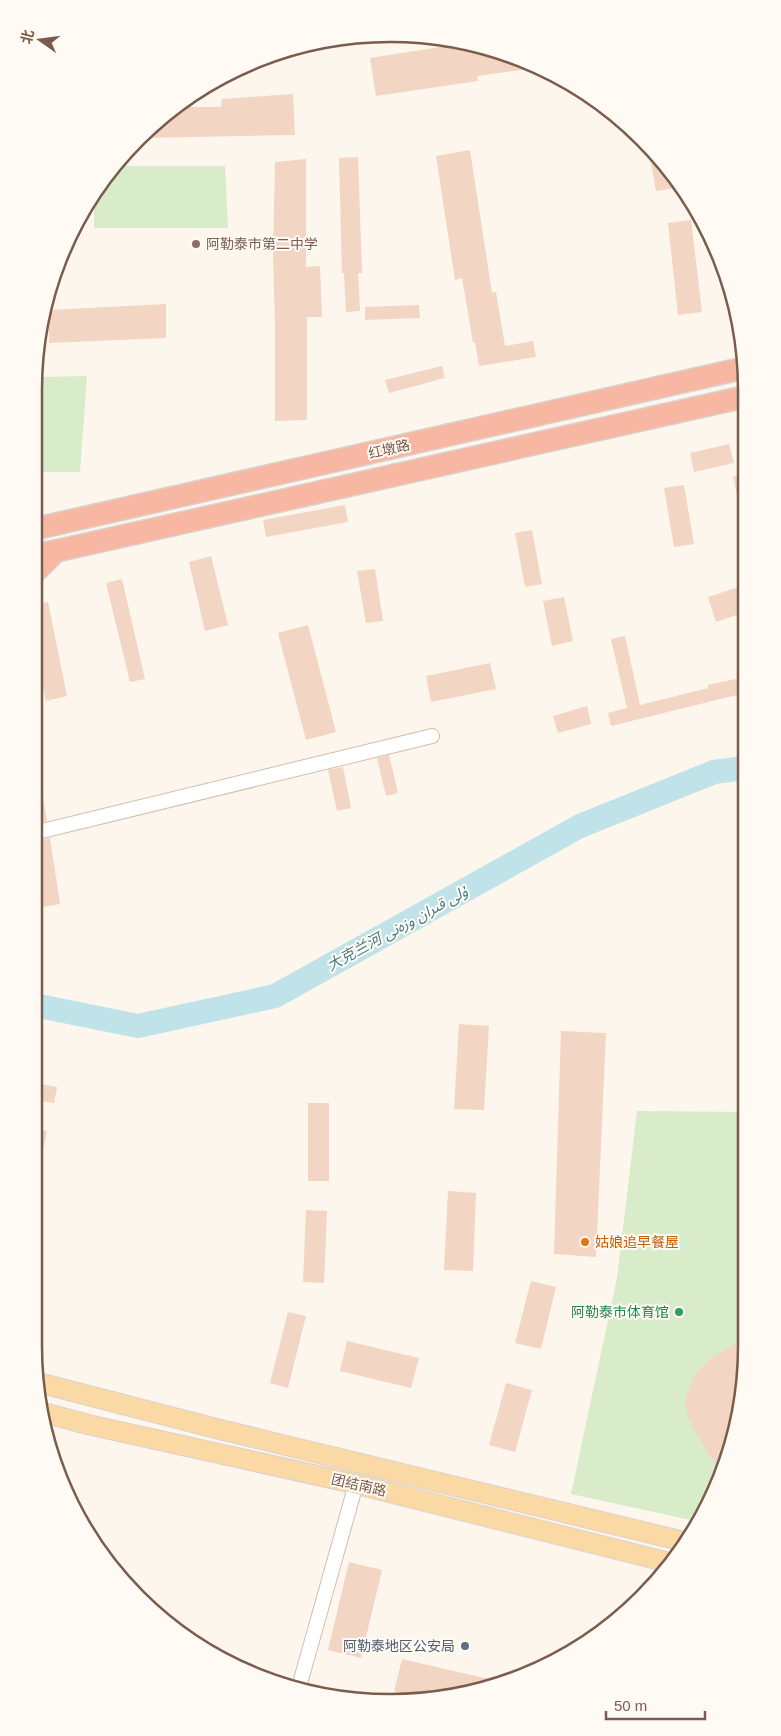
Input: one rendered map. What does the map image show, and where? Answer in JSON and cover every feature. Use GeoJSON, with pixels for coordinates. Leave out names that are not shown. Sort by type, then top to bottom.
{"type":"FeatureCollection","features":[{"type":"Feature","properties":{"kind":"highway","name":"红墩路"},"geometry":{"type":"LineString","coordinates":[[42,527],[738,369]]}},
{"type":"Feature","properties":{"kind":"highway","name":"红墩路"},"geometry":{"type":"LineString","coordinates":[[42,554],[738,398]]}},
{"type":"Feature","properties":{"kind":"highway"},"geometry":{"type":"LineString","coordinates":[[42,565],[56,552]]}},
{"type":"Feature","properties":{"kind":"main road"},"geometry":{"type":"LineString","coordinates":[[44,1384],[218,1429],[679,1540]]}},
{"type":"Feature","properties":{"kind":"main road","name":"团结南路"},"geometry":{"type":"LineString","coordinates":[[49,1413],[90,1425],[356,1484],[664,1561]]}},
{"type":"Feature","properties":{"kind":"street"},"geometry":{"type":"LineString","coordinates":[[42,831],[432,736]]}},
{"type":"Feature","properties":{"kind":"street"},"geometry":{"type":"LineString","coordinates":[[300,1682],[356,1484]]}},
{"type":"Feature","properties":{"kind":"green space"},"geometry":{"type":"Polygon","coordinates":[[[125,166],[225,166],[228,228],[94,228],[94,208],[125,166]]]}},
{"type":"Feature","properties":{"kind":"green space"},"geometry":{"type":"Polygon","coordinates":[[[87,376],[80,472],[42,472],[43,377],[87,376]]]}},
{"type":"Feature","properties":{"kind":"green space","name":"阿勒泰市体育馆"},"geometry":{"type":"Polygon","coordinates":[[[637,1111],[738,1112],[738,1368],[736,1391],[727,1436],[720,1457],[712,1479],[692,1520],[571,1494],[617,1278],[637,1111]]]}},
{"type":"Feature","properties":{"kind":"building"},"geometry":{"type":"Polygon","coordinates":[[[444,46],[481,54],[525,69],[477,76],[478,81],[376,96],[370,58],[444,46]]]}},
{"type":"Feature","properties":{"kind":"building"},"geometry":{"type":"Polygon","coordinates":[[[293,94],[295,135],[151,138],[189,107],[221,107],[222,99],[293,94]]]}},
{"type":"Feature","properties":{"kind":"building"},"geometry":{"type":"Polygon","coordinates":[[[470,150],[492,293],[496,292],[505,346],[533,341],[536,357],[479,366],[475,342],[473,343],[462,278],[455,280],[436,156],[470,150]]]}},
{"type":"Feature","properties":{"kind":"building"},"geometry":{"type":"Polygon","coordinates":[[[358,157],[362,273],[358,273],[360,311],[346,312],[344,273],[342,273],[339,158],[358,157]]]}},
{"type":"Feature","properties":{"kind":"building"},"geometry":{"type":"Polygon","coordinates":[[[306,159],[306,267],[320,266],[322,317],[307,317],[307,420],[275,421],[273,255],[275,162],[306,159]]]}},
{"type":"Feature","properties":{"kind":"building"},"geometry":{"type":"Polygon","coordinates":[[[650,159],[674,188],[656,191],[650,159]]]}},
{"type":"Feature","properties":{"kind":"building"},"geometry":{"type":"Polygon","coordinates":[[[691,220],[702,312],[678,315],[668,223],[691,220]]]}},
{"type":"Feature","properties":{"kind":"building"},"geometry":{"type":"Polygon","coordinates":[[[166,304],[166,338],[49,343],[49,323],[52,310],[166,304]]]}},
{"type":"Feature","properties":{"kind":"building"},"geometry":{"type":"Polygon","coordinates":[[[419,305],[420,318],[365,320],[365,307],[419,305]]]}},
{"type":"Feature","properties":{"kind":"building"},"geometry":{"type":"Polygon","coordinates":[[[442,366],[445,378],[389,393],[385,380],[442,366]]]}},
{"type":"Feature","properties":{"kind":"building"},"geometry":{"type":"Polygon","coordinates":[[[729,444],[734,463],[694,472],[690,453],[729,444]]]}},
{"type":"Feature","properties":{"kind":"building"},"geometry":{"type":"Polygon","coordinates":[[[738,475],[738,501],[733,476],[738,475]]]}},
{"type":"Feature","properties":{"kind":"building"},"geometry":{"type":"Polygon","coordinates":[[[684,485],[694,544],[674,547],[664,488],[684,485]]]}},
{"type":"Feature","properties":{"kind":"building"},"geometry":{"type":"Polygon","coordinates":[[[345,505],[348,522],[266,537],[263,520],[345,505]]]}},
{"type":"Feature","properties":{"kind":"building"},"geometry":{"type":"Polygon","coordinates":[[[532,530],[542,584],[525,587],[515,533],[532,530]]]}},
{"type":"Feature","properties":{"kind":"building"},"geometry":{"type":"Polygon","coordinates":[[[211,556],[228,625],[205,631],[189,562],[211,556]]]}},
{"type":"Feature","properties":{"kind":"building"},"geometry":{"type":"Polygon","coordinates":[[[375,569],[383,621],[366,623],[357,571],[375,569]]]}},
{"type":"Feature","properties":{"kind":"building"},"geometry":{"type":"Polygon","coordinates":[[[122,579],[145,679],[130,682],[106,583],[122,579]]]}},
{"type":"Feature","properties":{"kind":"building"},"geometry":{"type":"Polygon","coordinates":[[[738,587],[738,614],[716,622],[708,597],[738,587]]]}},
{"type":"Feature","properties":{"kind":"building"},"geometry":{"type":"Polygon","coordinates":[[[564,597],[573,641],[552,646],[543,601],[564,597]]]}},
{"type":"Feature","properties":{"kind":"building"},"geometry":{"type":"Polygon","coordinates":[[[48,602],[67,696],[46,701],[42,681],[42,603],[48,602]]]}},
{"type":"Feature","properties":{"kind":"building"},"geometry":{"type":"Polygon","coordinates":[[[308,625],[336,732],[306,740],[278,633],[308,625]]]}},
{"type":"Feature","properties":{"kind":"building"},"geometry":{"type":"Polygon","coordinates":[[[625,636],[640,705],[708,688],[708,685],[738,679],[738,695],[611,726],[608,713],[627,708],[611,639],[625,636]]]}},
{"type":"Feature","properties":{"kind":"building"},"geometry":{"type":"Polygon","coordinates":[[[490,663],[496,689],[431,702],[426,676],[490,663]]]}},
{"type":"Feature","properties":{"kind":"building"},"geometry":{"type":"Polygon","coordinates":[[[587,706],[591,724],[558,733],[553,716],[587,706]]]}},
{"type":"Feature","properties":{"kind":"building"},"geometry":{"type":"Polygon","coordinates":[[[389,755],[398,793],[386,796],[377,758],[389,755]]]}},
{"type":"Feature","properties":{"kind":"building"},"geometry":{"type":"Polygon","coordinates":[[[343,767],[351,808],[337,811],[328,770],[343,767]]]}},
{"type":"Feature","properties":{"kind":"building"},"geometry":{"type":"Polygon","coordinates":[[[42,791],[47,821],[42,822],[42,791]]]}},
{"type":"Feature","properties":{"kind":"building"},"geometry":{"type":"Polygon","coordinates":[[[50,838],[60,904],[43,907],[42,900],[42,840],[50,838]]]}},
{"type":"Feature","properties":{"kind":"building"},"geometry":{"type":"Polygon","coordinates":[[[459,1024],[489,1026],[484,1110],[454,1109],[459,1024]]]}},
{"type":"Feature","properties":{"kind":"building"},"geometry":{"type":"Polygon","coordinates":[[[561,1031],[606,1033],[596,1257],[554,1254],[561,1031]]]}},
{"type":"Feature","properties":{"kind":"building"},"geometry":{"type":"Polygon","coordinates":[[[42,1084],[57,1087],[54,1103],[42,1101],[42,1084]]]}},
{"type":"Feature","properties":{"kind":"building"},"geometry":{"type":"Polygon","coordinates":[[[308,1103],[329,1103],[329,1181],[308,1181],[308,1103]]]}},
{"type":"Feature","properties":{"kind":"building"},"geometry":{"type":"Polygon","coordinates":[[[42,1130],[47,1131],[42,1153],[42,1130]]]}},
{"type":"Feature","properties":{"kind":"building"},"geometry":{"type":"Polygon","coordinates":[[[448,1191],[476,1193],[473,1271],[444,1270],[448,1191]]]}},
{"type":"Feature","properties":{"kind":"building"},"geometry":{"type":"Polygon","coordinates":[[[306,1210],[327,1211],[324,1283],[303,1282],[306,1210]]]}},
{"type":"Feature","properties":{"kind":"building"},"geometry":{"type":"Polygon","coordinates":[[[531,1281],[556,1287],[541,1349],[515,1343],[531,1281]]]}},
{"type":"Feature","properties":{"kind":"building"},"geometry":{"type":"Polygon","coordinates":[[[288,1312],[306,1316],[288,1388],[270,1383],[288,1312]]]}},
{"type":"Feature","properties":{"kind":"building"},"geometry":{"type":"Polygon","coordinates":[[[347,1341],[419,1358],[411,1388],[340,1371],[347,1341]]]}},
{"type":"Feature","properties":{"kind":"building"},"geometry":{"type":"Polygon","coordinates":[[[737,1343],[738,1368],[736,1391],[727,1436],[718,1463],[710,1457],[688,1418],[685,1401],[694,1376],[711,1358],[737,1343]]]}},
{"type":"Feature","properties":{"kind":"building"},"geometry":{"type":"Polygon","coordinates":[[[506,1383],[532,1390],[515,1452],[489,1445],[506,1383]]]}},
{"type":"Feature","properties":{"kind":"building"},"geometry":{"type":"Polygon","coordinates":[[[349,1562],[382,1570],[361,1658],[328,1650],[349,1562]]]}},
{"type":"Feature","properties":{"kind":"building"},"geometry":{"type":"Polygon","coordinates":[[[402,1659],[489,1679],[436,1691],[404,1693],[394,1691],[402,1659]]]}},
{"type":"Feature","properties":{"kind":"waterway","name":"大克兰河 ۇلى قىران وزەنى"},"geometry":{"type":"LineString","coordinates":[[42,1007],[138,1026],[275,996],[580,826],[714,772],[738,769]]}},
{"type":"Feature","properties":{"kind":"place","name":"阿勒泰市第二中学"},"geometry":{"type":"Point","coordinates":[196,244]}},
{"type":"Feature","properties":{"kind":"place","name":"姑娘追早餐屋"},"geometry":{"type":"Point","coordinates":[585,1242]}},
{"type":"Feature","properties":{"kind":"place","name":"阿勒泰市体育馆"},"geometry":{"type":"Point","coordinates":[679,1312]}},
{"type":"Feature","properties":{"kind":"place","name":"阿勒泰地区公安局"},"geometry":{"type":"Point","coordinates":[465,1646]}}]}
